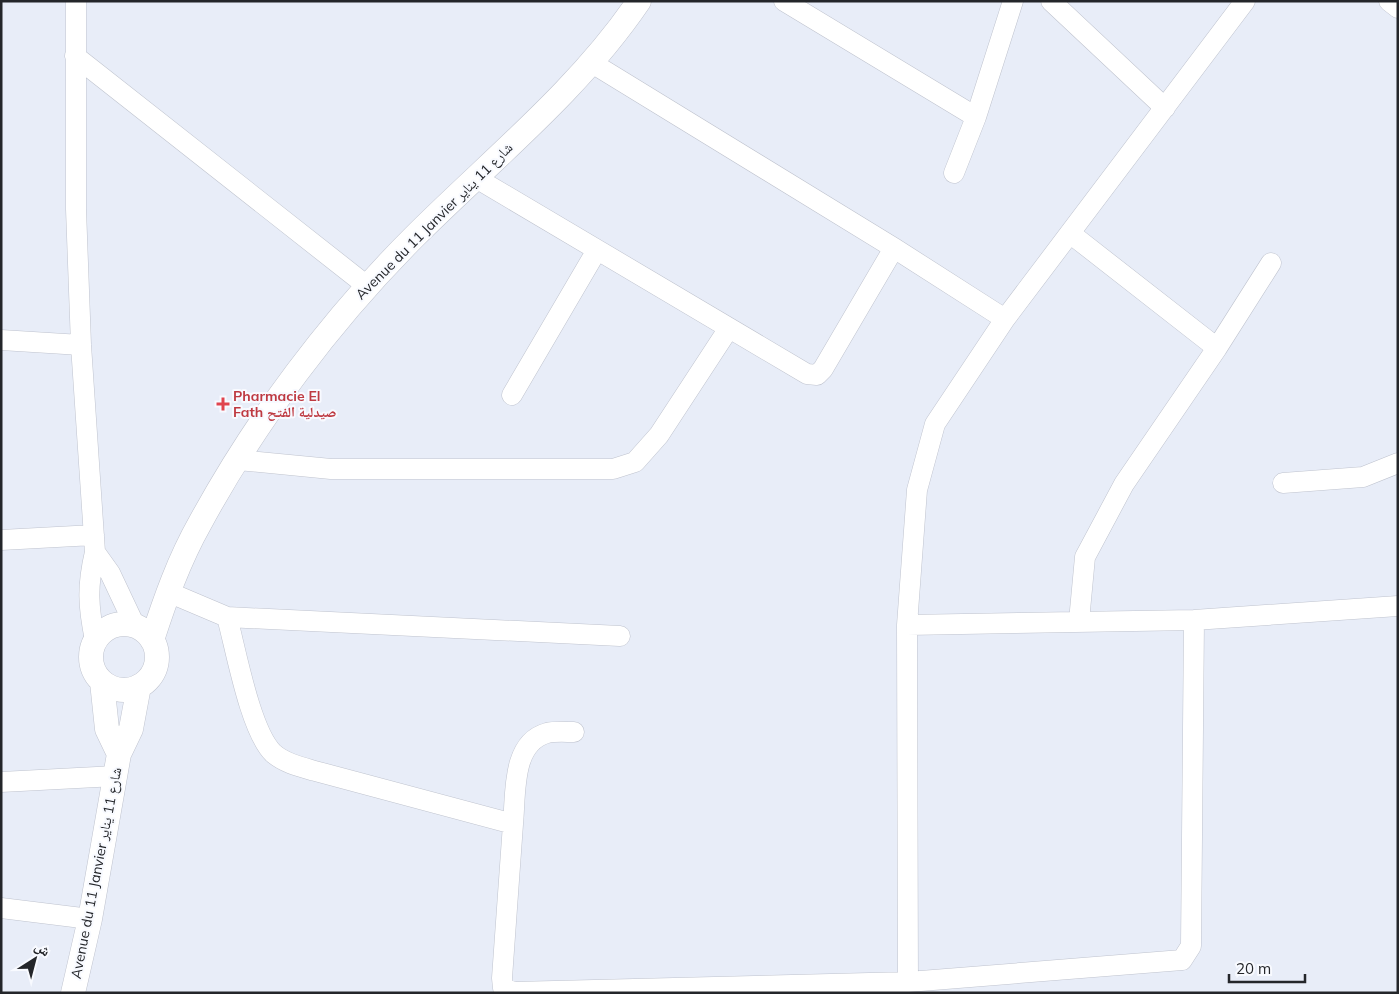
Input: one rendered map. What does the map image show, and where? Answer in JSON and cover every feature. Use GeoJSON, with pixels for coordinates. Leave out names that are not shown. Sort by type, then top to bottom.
{"type":"FeatureCollection","features":[{"type":"Feature","properties":{"kind":"street"},"geometry":{"type":"LineString","coordinates":[[76,1],[76,209],[81,345],[95,543],[90,573],[88,604],[95,640]]}},
{"type":"Feature","properties":{"kind":"street","name":"Avenue du 11 Janvier شارع 11 يناير"},"geometry":{"type":"LineString","coordinates":[[144,633],[168,592],[199,524],[238,460],[294,375],[367,286],[592,63],[639,1]]}},
{"type":"Feature","properties":{"kind":"street"},"geometry":{"type":"LineString","coordinates":[[784,1],[976,117]]}},
{"type":"Feature","properties":{"kind":"street"},"geometry":{"type":"LineString","coordinates":[[954,173],[976,117],[1013,1]]}},
{"type":"Feature","properties":{"kind":"street"},"geometry":{"type":"LineString","coordinates":[[1051,1],[1165,108]]}},
{"type":"Feature","properties":{"kind":"street"},"geometry":{"type":"LineString","coordinates":[[908,987],[907,624],[917,490],[935,424],[1005,319],[1245,1]]}},
{"type":"Feature","properties":{"kind":"street"},"geometry":{"type":"LineString","coordinates":[[1389,1],[1398,8]]}},
{"type":"Feature","properties":{"kind":"street"},"geometry":{"type":"LineString","coordinates":[[76,56],[367,286]]}},
{"type":"Feature","properties":{"kind":"street"},"geometry":{"type":"LineString","coordinates":[[592,63],[894,248],[1005,319]]}},
{"type":"Feature","properties":{"kind":"street"},"geometry":{"type":"LineString","coordinates":[[476,178],[808,374],[817,375],[823,369],[894,248]]}},
{"type":"Feature","properties":{"kind":"street"},"geometry":{"type":"LineString","coordinates":[[1071,234],[1217,348]]}},
{"type":"Feature","properties":{"kind":"street"},"geometry":{"type":"LineString","coordinates":[[512,394],[597,250]]}},
{"type":"Feature","properties":{"kind":"street"},"geometry":{"type":"LineString","coordinates":[[1079,622],[1085,557],[1124,484],[1217,348],[1271,263]]}},
{"type":"Feature","properties":{"kind":"street"},"geometry":{"type":"LineString","coordinates":[[238,460],[331,470],[613,469],[634,462],[659,435],[729,328]]}},
{"type":"Feature","properties":{"kind":"street"},"geometry":{"type":"LineString","coordinates":[[1,340],[81,345]]}},
{"type":"Feature","properties":{"kind":"street"},"geometry":{"type":"LineString","coordinates":[[1283,483],[1363,477],[1398,463]]}},
{"type":"Feature","properties":{"kind":"street"},"geometry":{"type":"LineString","coordinates":[[1,540],[95,543]]}},
{"type":"Feature","properties":{"kind":"street"},"geometry":{"type":"LineString","coordinates":[[95,543],[144,633],[156,650],[154,671],[139,686],[126,690],[113,688],[102,682],[95,673],[91,662],[91,651],[95,640],[112,626],[123,624],[144,633]]}},
{"type":"Feature","properties":{"kind":"street"},"geometry":{"type":"LineString","coordinates":[[168,592],[227,617],[620,636]]}},
{"type":"Feature","properties":{"kind":"street"},"geometry":{"type":"LineString","coordinates":[[907,624],[1194,620],[1398,606]]}},
{"type":"Feature","properties":{"kind":"street"},"geometry":{"type":"LineString","coordinates":[[227,617],[246,692],[264,743],[274,754],[286,761],[315,771],[513,824]]}},
{"type":"Feature","properties":{"kind":"street"},"geometry":{"type":"LineString","coordinates":[[574,732],[548,733],[532,740],[518,766],[502,978],[503,988],[514,992],[908,987],[1182,960],[1191,946],[1194,620]]}},
{"type":"Feature","properties":{"kind":"street","name":"Avenue du 11 Janvier شارع 11 يناير"},"geometry":{"type":"LineString","coordinates":[[102,682],[107,729],[117,765]]}},
{"type":"Feature","properties":{"kind":"street","name":"Avenue du 11 Janvier شارع 11 يناير"},"geometry":{"type":"LineString","coordinates":[[73,993],[90,919],[117,765],[131,729],[139,686]]}},
{"type":"Feature","properties":{"kind":"street"},"geometry":{"type":"LineString","coordinates":[[1,782],[117,765]]}},
{"type":"Feature","properties":{"kind":"street"},"geometry":{"type":"LineString","coordinates":[[1,908],[90,919]]}},
{"type":"Feature","properties":{"kind":"place","name":"Pharmacie El Fath صيدلية الفتح"},"geometry":{"type":"Point","coordinates":[223,404]}}]}
